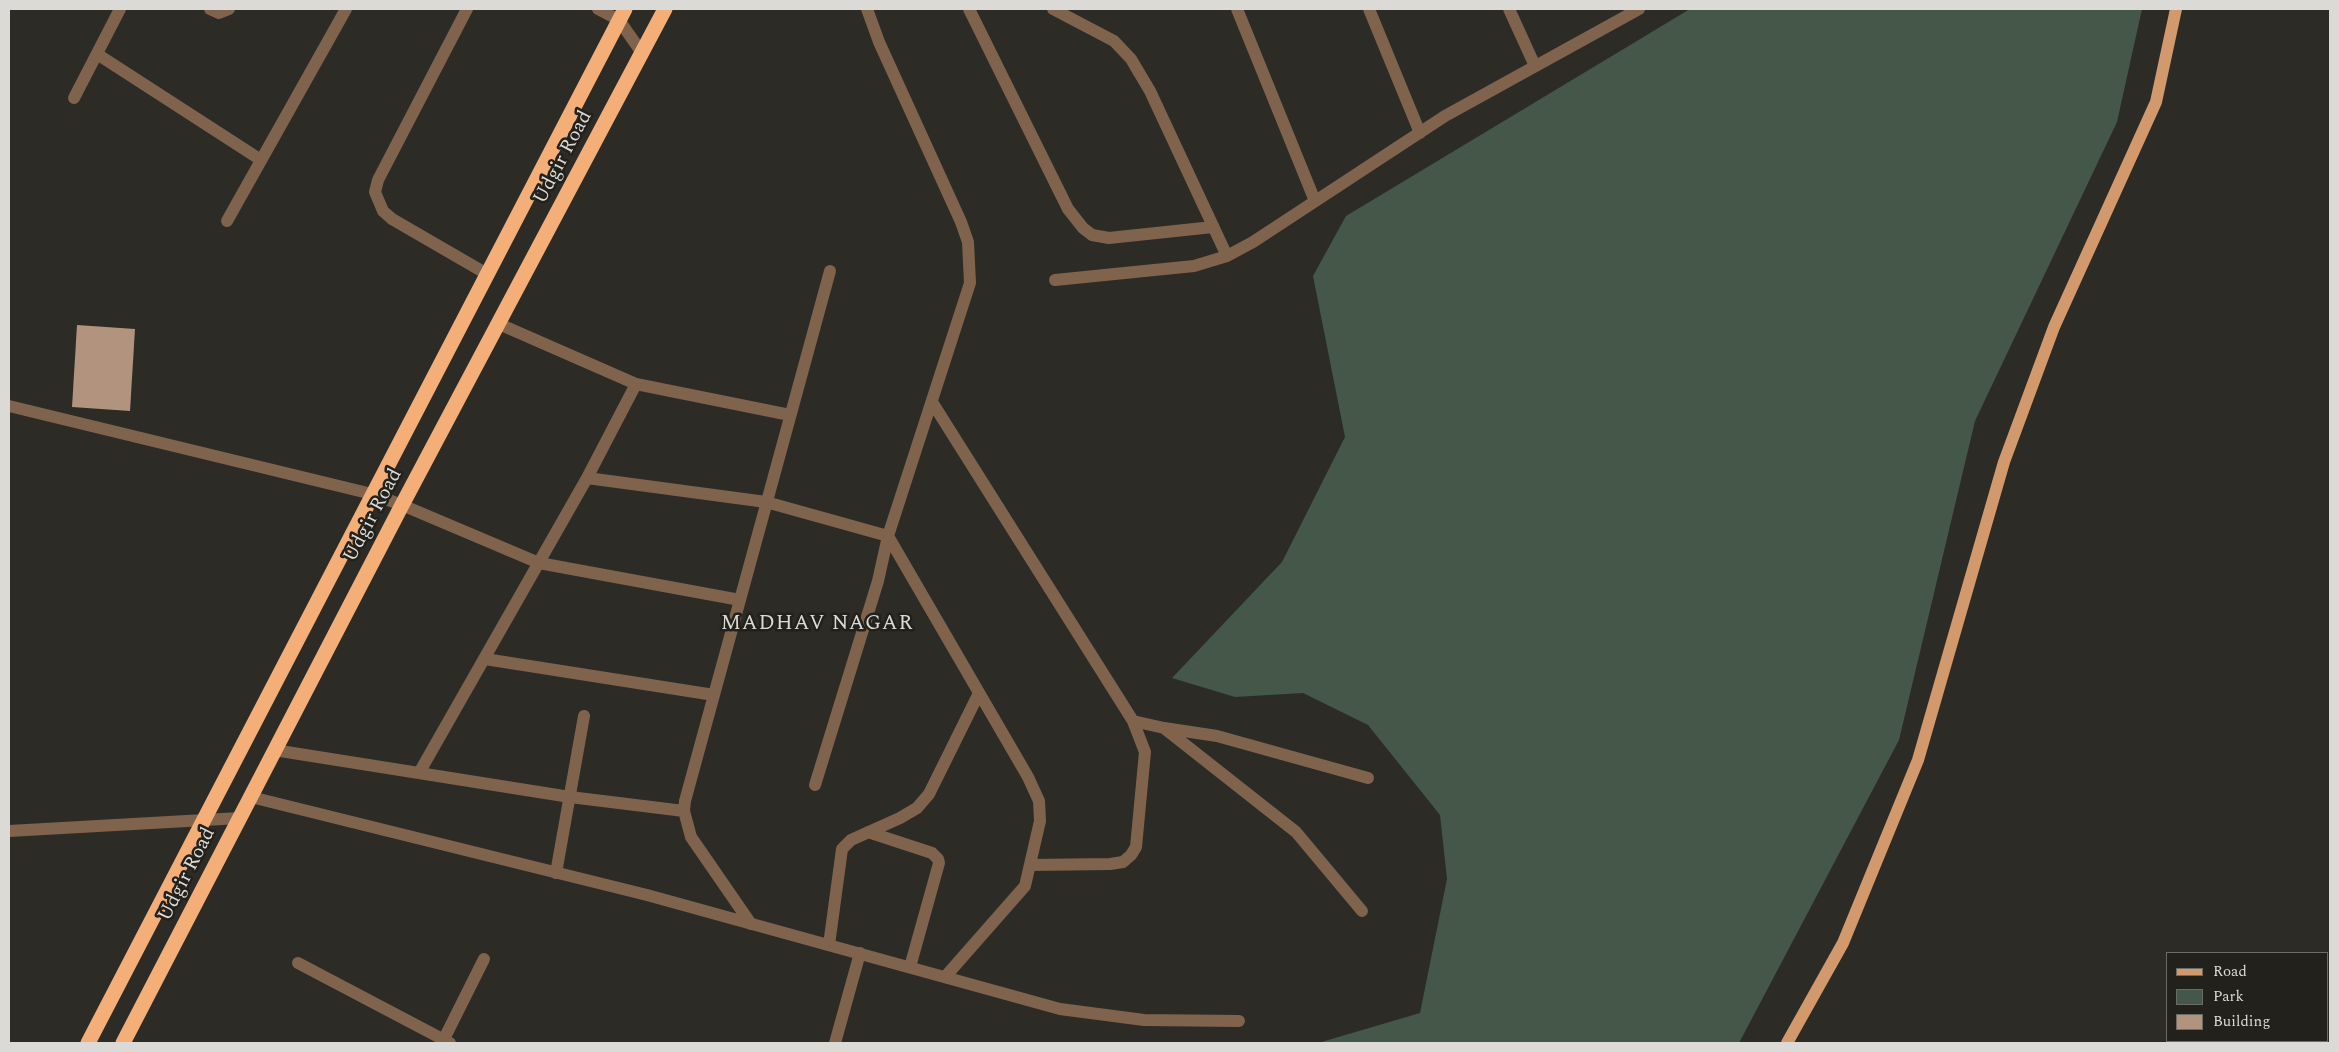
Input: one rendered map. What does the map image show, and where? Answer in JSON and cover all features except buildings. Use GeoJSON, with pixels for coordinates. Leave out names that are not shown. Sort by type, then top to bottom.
{"type":"FeatureCollection","features":[{"type":"Feature","properties":{"kind":"highway","name":"Udgir Road"},"geometry":{"type":"LineString","coordinates":[[123,1043],[402,505],[665,9]]}},
{"type":"Feature","properties":{"kind":"highway","name":"Udgir Road"},"geometry":{"type":"LineString","coordinates":[[88,1043],[622,14]]}},
{"type":"Feature","properties":{"kind":"main road"},"geometry":{"type":"LineString","coordinates":[[1787,1043],[1843,943],[1918,760],[2004,462],[2054,327],[2156,102],[2176,9]]}},
{"type":"Feature","properties":{"kind":"street"},"geometry":{"type":"LineString","coordinates":[[74,98],[120,9]]}},
{"type":"Feature","properties":{"kind":"street"},"geometry":{"type":"LineString","coordinates":[[210,9],[219,13],[230,9]]}},
{"type":"Feature","properties":{"kind":"street"},"geometry":{"type":"LineString","coordinates":[[227,221],[346,9]]}},
{"type":"Feature","properties":{"kind":"street"},"geometry":{"type":"LineString","coordinates":[[467,9],[374,192],[383,211],[392,219],[487,274]]}},
{"type":"Feature","properties":{"kind":"street"},"geometry":{"type":"LineString","coordinates":[[598,9],[622,14],[642,53]]}},
{"type":"Feature","properties":{"kind":"street"},"geometry":{"type":"LineString","coordinates":[[815,785],[878,581],[888,536],[970,283],[968,242],[961,222],[879,42],[867,9]]}},
{"type":"Feature","properties":{"kind":"street"},"geometry":{"type":"LineString","coordinates":[[969,9],[1068,208],[1083,228],[1092,235],[1109,238],[1213,227]]}},
{"type":"Feature","properties":{"kind":"street"},"geometry":{"type":"LineString","coordinates":[[1053,9],[1114,41],[1131,59],[1150,91],[1227,256]]}},
{"type":"Feature","properties":{"kind":"street"},"geometry":{"type":"LineString","coordinates":[[1237,9],[1316,201]]}},
{"type":"Feature","properties":{"kind":"street"},"geometry":{"type":"LineString","coordinates":[[1370,9],[1420,133]]}},
{"type":"Feature","properties":{"kind":"street"},"geometry":{"type":"LineString","coordinates":[[1509,9],[1535,66]]}},
{"type":"Feature","properties":{"kind":"street"},"geometry":{"type":"LineString","coordinates":[[1056,280],[1194,266],[1227,256],[1316,201],[1445,116],[1639,9]]}},
{"type":"Feature","properties":{"kind":"street"},"geometry":{"type":"LineString","coordinates":[[97,54],[261,160]]}},
{"type":"Feature","properties":{"kind":"street"},"geometry":{"type":"LineString","coordinates":[[751,924],[691,837],[684,811],[830,271]]}},
{"type":"Feature","properties":{"kind":"street"},"geometry":{"type":"LineString","coordinates":[[499,324],[636,384],[790,415]]}},
{"type":"Feature","properties":{"kind":"street"},"geometry":{"type":"LineString","coordinates":[[419,773],[587,478],[636,384]]}},
{"type":"Feature","properties":{"kind":"street"},"geometry":{"type":"LineString","coordinates":[[932,402],[1133,721],[1145,752],[1136,847],[1131,855],[1123,862],[1110,864],[1030,865]]}},
{"type":"Feature","properties":{"kind":"street"},"geometry":{"type":"LineString","coordinates":[[9,406],[372,494],[539,564],[740,600]]}},
{"type":"Feature","properties":{"kind":"street"},"geometry":{"type":"LineString","coordinates":[[587,478],[766,502],[888,536],[1028,777],[1039,801],[1040,821],[1026,886],[945,977]]}},
{"type":"Feature","properties":{"kind":"street"},"geometry":{"type":"LineString","coordinates":[[485,659],[714,695]]}},
{"type":"Feature","properties":{"kind":"street"},"geometry":{"type":"LineString","coordinates":[[830,945],[842,849],[851,840],[900,818],[917,808],[929,794],[979,693]]}},
{"type":"Feature","properties":{"kind":"street"},"geometry":{"type":"LineString","coordinates":[[556,873],[584,716]]}},
{"type":"Feature","properties":{"kind":"street"},"geometry":{"type":"LineString","coordinates":[[1133,721],[1217,736],[1368,778]]}},
{"type":"Feature","properties":{"kind":"street"},"geometry":{"type":"LineString","coordinates":[[1164,728],[1296,832],[1362,911]]}},
{"type":"Feature","properties":{"kind":"street"},"geometry":{"type":"LineString","coordinates":[[274,750],[570,797],[684,811]]}},
{"type":"Feature","properties":{"kind":"street"},"geometry":{"type":"LineString","coordinates":[[251,797],[556,873],[1060,1008],[1144,1020],[1239,1022]]}},
{"type":"Feature","properties":{"kind":"street"},"geometry":{"type":"LineString","coordinates":[[9,831],[240,818]]}},
{"type":"Feature","properties":{"kind":"street"},"geometry":{"type":"LineString","coordinates":[[868,832],[932,853],[938,859],[939,863],[910,967]]}},
{"type":"Feature","properties":{"kind":"street"},"geometry":{"type":"LineString","coordinates":[[835,1043],[860,953]]}},
{"type":"Feature","properties":{"kind":"street"},"geometry":{"type":"LineString","coordinates":[[298,963],[445,1042],[484,959]]}},
{"type":"Feature","properties":{"kind":"green space"},"geometry":{"type":"Polygon","coordinates":[[[1690,9],[2142,9],[2117,122],[1975,421],[1899,740],[1739,1043],[1318,1043],[1420,1013],[1447,879],[1440,815],[1368,725],[1303,693],[1235,697],[1172,678],[1282,562],[1345,437],[1313,276],[1346,216],[1690,9]]]}},
{"type":"Feature","properties":{"kind":"district","name":"MADHAV NAGAR"},"geometry":{"type":"Point","coordinates":[817,625]}}]}
